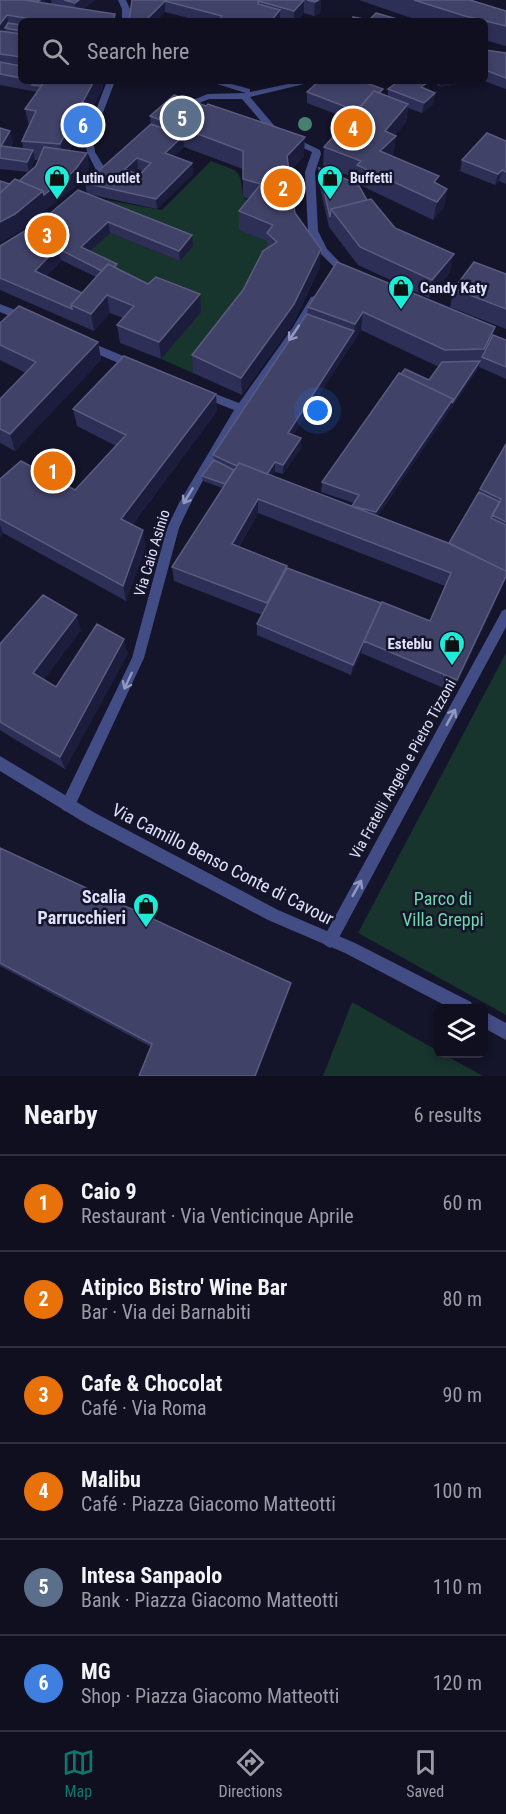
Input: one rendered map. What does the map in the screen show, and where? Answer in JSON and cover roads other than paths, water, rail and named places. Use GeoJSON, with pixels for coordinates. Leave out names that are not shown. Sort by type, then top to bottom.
{"type":"FeatureCollection","features":[{"type":"Feature","properties":{"kind":"street"},"geometry":{"type":"LineString","coordinates":[[122,0],[126,9],[126,18]]}},
{"type":"Feature","properties":{"kind":"street"},"geometry":{"type":"LineString","coordinates":[[110,84],[89,139],[91,152],[101,170],[94,183],[115,164]]}},
{"type":"Feature","properties":{"kind":"street"},"geometry":{"type":"LineString","coordinates":[[222,84],[255,93]]}},
{"type":"Feature","properties":{"kind":"street"},"geometry":{"type":"LineString","coordinates":[[172,112],[201,99],[216,96],[244,96],[299,84]]}},
{"type":"Feature","properties":{"kind":"street"},"geometry":{"type":"LineString","coordinates":[[244,96],[270,128],[316,150],[310,169],[309,184],[314,236],[336,266],[354,280]]}},
{"type":"Feature","properties":{"kind":"street","name":"Via Caio Asinio"},"geometry":{"type":"LineString","coordinates":[[68,805],[138,658],[173,528],[183,506],[241,408],[297,330],[336,266]]}},
{"type":"Feature","properties":{"kind":"street"},"geometry":{"type":"LineString","coordinates":[[0,308],[32,322]]}},
{"type":"Feature","properties":{"kind":"street"},"geometry":{"type":"LineString","coordinates":[[75,340],[143,368]]}},
{"type":"Feature","properties":{"kind":"street"},"geometry":{"type":"LineString","coordinates":[[192,389],[241,408]]}},
{"type":"Feature","properties":{"kind":"street","name":"Via Fratelli Angelo e Pietro Tizzoni"},"geometry":{"type":"LineString","coordinates":[[330,940],[506,615]]}},
{"type":"Feature","properties":{"kind":"street","name":"Via Camillo Benso Conte di Cavour"},"geometry":{"type":"LineString","coordinates":[[0,764],[68,805],[273,915],[371,959],[457,1004]]}},
{"type":"Feature","properties":{"kind":"street"},"geometry":{"type":"LineString","coordinates":[[488,1022],[506,1032]]}},
{"type":"Feature","properties":{"kind":"place","name":"Intesa Sanpaolo"},"geometry":{"type":"Point","coordinates":[182,118]}},
{"type":"Feature","properties":{"kind":"place","name":"MG"},"geometry":{"type":"Point","coordinates":[83,125]}},
{"type":"Feature","properties":{"kind":"place","name":"Malibu"},"geometry":{"type":"Point","coordinates":[353,128]}},
{"type":"Feature","properties":{"kind":"place","name":"Atipico Bistro' Wine Bar"},"geometry":{"type":"Point","coordinates":[283,188]}},
{"type":"Feature","properties":{"kind":"place","name":"Lutin outlet"},"geometry":{"type":"Point","coordinates":[57,201]}},
{"type":"Feature","properties":{"kind":"place","name":"Buffetti"},"geometry":{"type":"Point","coordinates":[330,201]}},
{"type":"Feature","properties":{"kind":"place","name":"Cafe & Chocolat"},"geometry":{"type":"Point","coordinates":[47,235]}},
{"type":"Feature","properties":{"kind":"place","name":"Candy Katy"},"geometry":{"type":"Point","coordinates":[401,311]}},
{"type":"Feature","properties":{"kind":"place","name":"Caio 9"},"geometry":{"type":"Point","coordinates":[53,471]}},
{"type":"Feature","properties":{"kind":"place","name":"Esteblu"},"geometry":{"type":"Point","coordinates":[452,667]}},
{"type":"Feature","properties":{"kind":"place","name":"Scalia Parrucchieri"},"geometry":{"type":"Point","coordinates":[146,929]}},
{"type":"Feature","properties":{"kind":"park label","name":"Parco di Villa Greppi"},"geometry":{"type":"Point","coordinates":[443,908]}}]}
